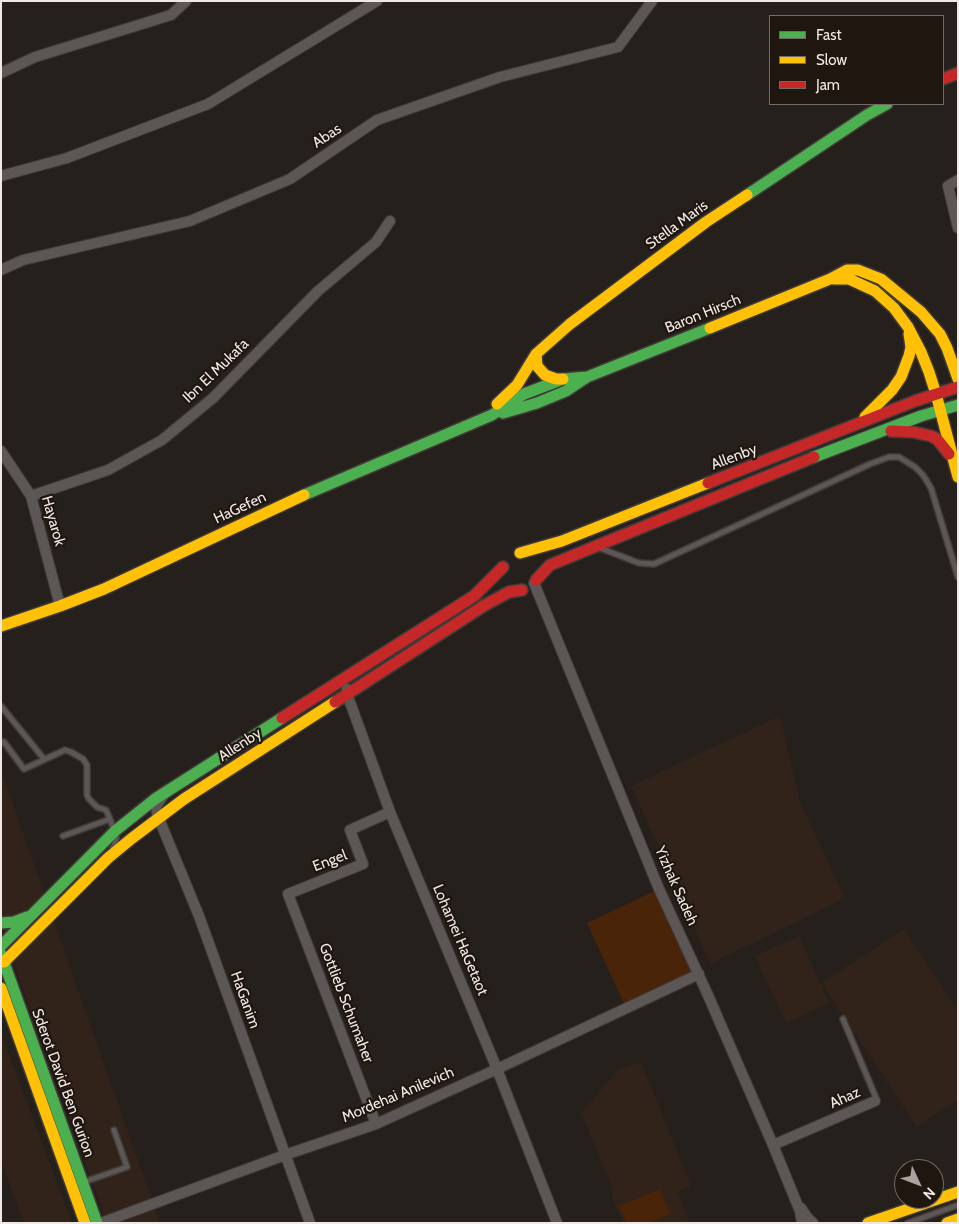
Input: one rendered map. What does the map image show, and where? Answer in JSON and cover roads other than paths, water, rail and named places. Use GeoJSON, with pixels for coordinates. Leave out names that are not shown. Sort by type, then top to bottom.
{"type":"FeatureCollection","features":[{"type":"Feature","properties":{"kind":"street"},"geometry":{"type":"LineString","coordinates":[[1,72],[34,57],[171,16],[186,1]]}},
{"type":"Feature","properties":{"kind":"street"},"geometry":{"type":"LineString","coordinates":[[1,176],[67,158],[208,104],[377,1]]}},
{"type":"Feature","properties":{"kind":"street","name":"Abas"},"geometry":{"type":"LineString","coordinates":[[1,270],[23,260],[190,221],[290,179],[377,120],[500,77],[618,47],[652,1]]}},
{"type":"Feature","properties":{"kind":"street"},"geometry":{"type":"LineString","coordinates":[[944,79],[958,73]]}},
{"type":"Feature","properties":{"kind":"street","name":"Stella Maris"},"geometry":{"type":"LineString","coordinates":[[472,424],[516,385],[534,358],[570,324],[706,222],[859,120],[885,105]]}},
{"type":"Feature","properties":{"kind":"street"},"geometry":{"type":"LineString","coordinates":[[958,180],[948,186],[958,228]]}},
{"type":"Feature","properties":{"kind":"street","name":"Ibn El Mukafa"},"geometry":{"type":"LineString","coordinates":[[31,496],[108,470],[162,440],[213,398],[318,291],[376,242],[390,221]]}},
{"type":"Feature","properties":{"kind":"street","name":"Baron Hirsch"},"geometry":{"type":"LineString","coordinates":[[538,403],[566,390],[587,376],[830,279],[847,270],[858,270],[881,279],[921,312],[940,334],[958,379]]}},
{"type":"Feature","properties":{"kind":"street","name":"Baron Hirsch"},"geometry":{"type":"LineString","coordinates":[[830,279],[849,279],[875,291],[894,308],[908,327],[921,352],[936,394],[958,477]]}},
{"type":"Feature","properties":{"kind":"street"},"geometry":{"type":"LineString","coordinates":[[855,425],[879,404],[892,390],[900,377],[911,347],[908,327]]}},
{"type":"Feature","properties":{"kind":"street"},"geometry":{"type":"LineString","coordinates":[[940,334],[958,348]]}},
{"type":"Feature","properties":{"kind":"street"},"geometry":{"type":"LineString","coordinates":[[534,358],[537,366],[545,375],[556,379],[563,379]]}},
{"type":"Feature","properties":{"kind":"street"},"geometry":{"type":"LineString","coordinates":[[534,358],[530,374],[538,403]]}},
{"type":"Feature","properties":{"kind":"street","name":"Baron Hirsch"},"geometry":{"type":"LineString","coordinates":[[534,390],[563,379],[587,376]]}},
{"type":"Feature","properties":{"kind":"street","name":"Allenby"},"geometry":{"type":"LineString","coordinates":[[1,946],[115,831],[166,791],[504,577],[505,562],[514,554],[562,540],[915,401],[958,387]]}},
{"type":"Feature","properties":{"kind":"street","name":"HaGefen"},"geometry":{"type":"LineString","coordinates":[[1,626],[104,589],[280,506],[492,415],[524,394],[534,390]]}},
{"type":"Feature","properties":{"kind":"street","name":"HaGefen"},"geometry":{"type":"LineString","coordinates":[[492,415],[538,403]]}},
{"type":"Feature","properties":{"kind":"street","name":"Allenby"},"geometry":{"type":"LineString","coordinates":[[2,960],[108,858],[158,817],[486,605],[509,592],[527,588],[550,565],[870,435],[958,405]]}},
{"type":"Feature","properties":{"kind":"street"},"geometry":{"type":"LineString","coordinates":[[870,435],[890,431],[922,433],[937,439],[954,461]]}},
{"type":"Feature","properties":{"kind":"street","name":"Hayarok"},"geometry":{"type":"LineString","coordinates":[[1,451],[31,496],[60,606]]}},
{"type":"Feature","properties":{"kind":"street"},"geometry":{"type":"LineString","coordinates":[[520,553],[531,557],[536,563],[538,571],[535,582]]}},
{"type":"Feature","properties":{"kind":"street"},"geometry":{"type":"LineString","coordinates":[[504,577],[514,589],[522,590]]}},
{"type":"Feature","properties":{"kind":"street","name":"Yizhak Sadeh"},"geometry":{"type":"LineString","coordinates":[[535,582],[656,880],[773,1145],[800,1211],[802,1223]]}},
{"type":"Feature","properties":{"kind":"street"},"geometry":{"type":"LineString","coordinates":[[347,694],[349,683],[359,669]]}},
{"type":"Feature","properties":{"kind":"street","name":"Lohamei HaGetaot"},"geometry":{"type":"LineString","coordinates":[[347,694],[390,812],[497,1068],[557,1223]]}},
{"type":"Feature","properties":{"kind":"street"},"geometry":{"type":"LineString","coordinates":[[158,817],[156,806],[166,791]]}},
{"type":"Feature","properties":{"kind":"street","name":"Engel"},"geometry":{"type":"LineString","coordinates":[[288,894],[363,864],[350,830],[390,812]]}},
{"type":"Feature","properties":{"kind":"street","name":"HaGanim"},"geometry":{"type":"LineString","coordinates":[[158,817],[199,916],[310,1223]]}},
{"type":"Feature","properties":{"kind":"street","name":"Gottlieb Schumaher"},"geometry":{"type":"LineString","coordinates":[[288,894],[376,1124]]}},
{"type":"Feature","properties":{"kind":"street"},"geometry":{"type":"LineString","coordinates":[[1,923],[14,922],[30,915]]}},
{"type":"Feature","properties":{"kind":"street","name":"Sderot David Ben Gurion"},"geometry":{"type":"LineString","coordinates":[[2,960],[99,1223]]}},
{"type":"Feature","properties":{"kind":"street","name":"Mordehai Anilevich"},"geometry":{"type":"LineString","coordinates":[[99,1223],[376,1124],[699,974]]}},
{"type":"Feature","properties":{"kind":"street","name":"Sderot David Ben Gurion"},"geometry":{"type":"LineString","coordinates":[[1,988],[4,1003],[85,1223]]}},
{"type":"Feature","properties":{"kind":"street","name":"Ahaz"},"geometry":{"type":"LineString","coordinates":[[773,1145],[875,1101]]}},
{"type":"Feature","properties":{"kind":"street"},"geometry":{"type":"LineString","coordinates":[[868,1223],[958,1192]]}},
{"type":"Feature","properties":{"kind":"street","name":"Yizhak Sadeh"},"geometry":{"type":"LineString","coordinates":[[795,1199],[813,1223]]}},
{"type":"Feature","properties":{"kind":"street"},"geometry":{"type":"LineString","coordinates":[[947,1223],[958,1219]]}},
{"type":"Feature","properties":{"kind":"lane"},"geometry":{"type":"LineString","coordinates":[[592,547],[606,550],[639,563],[654,564],[870,464],[889,457],[899,457],[915,467],[923,475],[931,488],[958,577]]}},
{"type":"Feature","properties":{"kind":"lane"},"geometry":{"type":"LineString","coordinates":[[1,706],[44,759]]}},
{"type":"Feature","properties":{"kind":"lane"},"geometry":{"type":"LineString","coordinates":[[1,743],[4,742],[24,769],[64,750],[83,759],[87,765],[87,795],[97,807],[106,810],[115,831],[115,845],[108,858]]}},
{"type":"Feature","properties":{"kind":"lane"},"geometry":{"type":"LineString","coordinates":[[63,836],[110,818]]}},
{"type":"Feature","properties":{"kind":"lane","name":"Ahaz"},"geometry":{"type":"LineString","coordinates":[[843,1019],[876,1098],[875,1101]]}},
{"type":"Feature","properties":{"kind":"lane"},"geometry":{"type":"LineString","coordinates":[[83,1182],[127,1167],[114,1130]]}},
{"type":"Feature","properties":{"kind":"lane"},"geometry":{"type":"LineString","coordinates":[[908,1223],[958,1205]]}}]}
